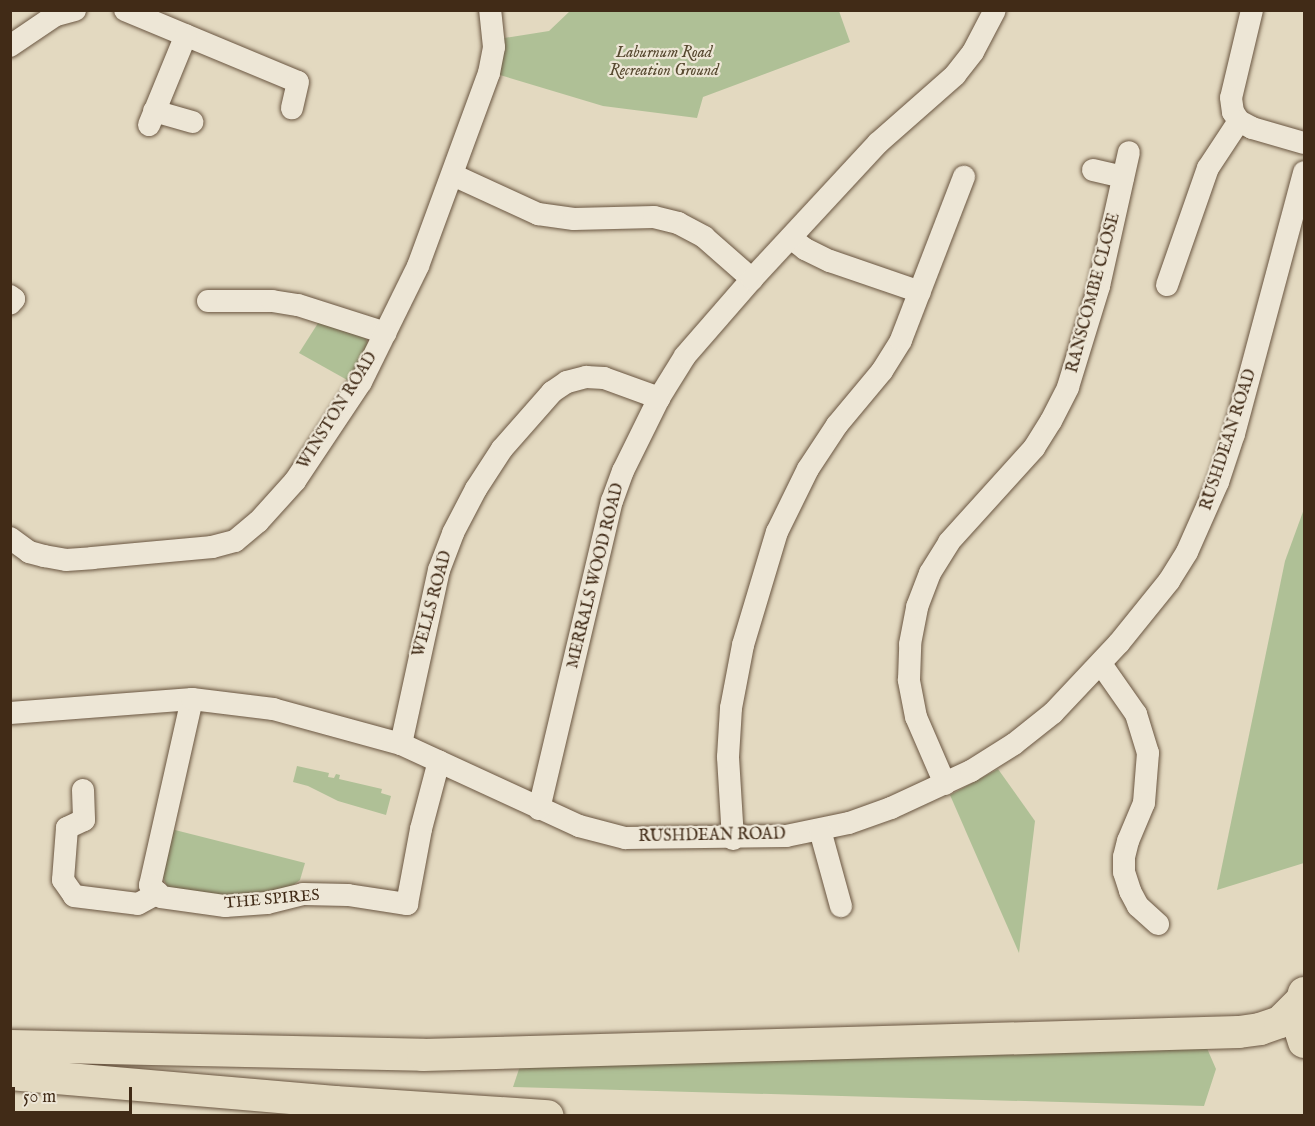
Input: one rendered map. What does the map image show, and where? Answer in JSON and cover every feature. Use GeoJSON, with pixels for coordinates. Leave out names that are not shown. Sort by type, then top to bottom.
{"type":"FeatureCollection","features":[{"type":"Feature","properties":{"kind":"highway"},"geometry":{"type":"LineString","coordinates":[[1302,997],[1298,1018],[1305,1042]]}},
{"type":"Feature","properties":{"kind":"highway"},"geometry":{"type":"LineString","coordinates":[[10,1046],[423,1054],[1239,1032],[1280,1022],[1302,997]]}},
{"type":"Feature","properties":{"kind":"highway"},"geometry":{"type":"LineString","coordinates":[[10,1074],[335,1102],[548,1116]]}},
{"type":"Feature","properties":{"kind":"street"},"geometry":{"type":"LineString","coordinates":[[125,10],[298,82],[292,108]]}},
{"type":"Feature","properties":{"kind":"street","name":"WINSTON ROAD"},"geometry":{"type":"LineString","coordinates":[[10,538],[29,552],[66,560],[183,551],[235,541],[258,522],[295,481],[361,382],[418,266],[489,73],[494,47],[490,10]]}},
{"type":"Feature","properties":{"kind":"street","name":"MERRALS WOOD ROAD"},"geometry":{"type":"LineString","coordinates":[[539,809],[612,501],[623,471],[659,398],[685,356],[752,279],[878,143],[955,75],[973,52],[995,10]]}},
{"type":"Feature","properties":{"kind":"street"},"geometry":{"type":"LineString","coordinates":[[1252,10],[1231,98],[1233,112],[1239,121],[1252,128],[1305,143]]}},
{"type":"Feature","properties":{"kind":"street"},"geometry":{"type":"LineString","coordinates":[[10,46],[62,12]]}},
{"type":"Feature","properties":{"kind":"street"},"geometry":{"type":"LineString","coordinates":[[186,35],[152,118],[192,122]]}},
{"type":"Feature","properties":{"kind":"street"},"geometry":{"type":"LineString","coordinates":[[1167,285],[1208,168],[1239,121]]}},
{"type":"Feature","properties":{"kind":"street","name":"RANSCOMBE CLOSE"},"geometry":{"type":"LineString","coordinates":[[945,784],[916,717],[909,680],[910,644],[917,608],[930,573],[949,542],[1034,448],[1068,387],[1099,286],[1129,152]]}},
{"type":"Feature","properties":{"kind":"street"},"geometry":{"type":"LineString","coordinates":[[1093,170],[1123,177]]}},
{"type":"Feature","properties":{"kind":"street","name":"RUSHDEAN ROAD"},"geometry":{"type":"LineString","coordinates":[[10,713],[192,699],[273,709],[401,744],[579,826],[625,838],[733,839],[786,836],[820,830],[891,808],[945,784],[1014,744],[1053,713],[1101,664],[1169,581],[1202,523],[1234,434],[1305,172]]}},
{"type":"Feature","properties":{"kind":"street"},"geometry":{"type":"LineString","coordinates":[[453,175],[538,214],[574,219],[654,217],[678,223],[701,235],[752,279]]}},
{"type":"Feature","properties":{"kind":"street"},"geometry":{"type":"LineString","coordinates":[[733,839],[728,757],[731,708],[743,645],[777,532],[808,469],[837,425],[882,371],[901,340],[964,177]]}},
{"type":"Feature","properties":{"kind":"street"},"geometry":{"type":"LineString","coordinates":[[791,238],[805,249],[830,261],[920,291]]}},
{"type":"Feature","properties":{"kind":"street"},"geometry":{"type":"LineString","coordinates":[[10,296],[14,298],[10,304]]}},
{"type":"Feature","properties":{"kind":"street"},"geometry":{"type":"LineString","coordinates":[[208,301],[272,302],[298,305],[386,333]]}},
{"type":"Feature","properties":{"kind":"street","name":"WELLS ROAD"},"geometry":{"type":"LineString","coordinates":[[401,744],[439,570],[453,533],[476,489],[502,449],[552,392],[567,382],[586,377],[604,378],[659,398]]}},
{"type":"Feature","properties":{"kind":"street"},"geometry":{"type":"LineString","coordinates":[[1101,664],[1136,714],[1148,753],[1144,803],[1128,842],[1124,857],[1124,872],[1138,906],[1158,924]]}},
{"type":"Feature","properties":{"kind":"street"},"geometry":{"type":"LineString","coordinates":[[83,790],[84,820],[67,828],[63,880],[74,896],[138,904],[158,893],[150,885],[192,699]]}},
{"type":"Feature","properties":{"kind":"street","name":"THE SPIRES"},"geometry":{"type":"LineString","coordinates":[[158,893],[160,897],[225,906],[267,903],[303,894],[348,895],[407,904],[421,829],[439,762]]}},
{"type":"Feature","properties":{"kind":"street"},"geometry":{"type":"LineString","coordinates":[[820,830],[841,906]]}},
{"type":"Feature","properties":{"kind":"green space","name":"Laburnum Road Recreation Ground"},"geometry":{"type":"Polygon","coordinates":[[[570,11],[839,11],[850,42],[703,97],[697,118],[603,106],[500,75],[504,38],[549,31],[570,11]]]}},
{"type":"Feature","properties":{"kind":"green space"},"geometry":{"type":"Polygon","coordinates":[[[320,320],[358,333],[366,339],[369,347],[349,381],[299,353],[320,320]]]}},
{"type":"Feature","properties":{"kind":"green space"},"geometry":{"type":"Polygon","coordinates":[[[1304,509],[1304,863],[1217,890],[1285,561],[1304,509]]]}},
{"type":"Feature","properties":{"kind":"green space"},"geometry":{"type":"Polygon","coordinates":[[[297,766],[329,773],[328,777],[334,778],[336,774],[340,775],[339,779],[382,789],[381,793],[391,796],[386,815],[338,801],[308,786],[293,782],[297,766]]]}},
{"type":"Feature","properties":{"kind":"green space"},"geometry":{"type":"Polygon","coordinates":[[[998,769],[1035,821],[1019,953],[950,795],[998,769]]]}},
{"type":"Feature","properties":{"kind":"green space"},"geometry":{"type":"Polygon","coordinates":[[[171,829],[305,863],[300,880],[281,894],[244,896],[183,893],[167,887],[161,872],[171,829]]]}},
{"type":"Feature","properties":{"kind":"green space"},"geometry":{"type":"Polygon","coordinates":[[[1206,1046],[1216,1069],[1204,1106],[513,1087],[520,1066],[994,1055],[1206,1046]]]}}]}
